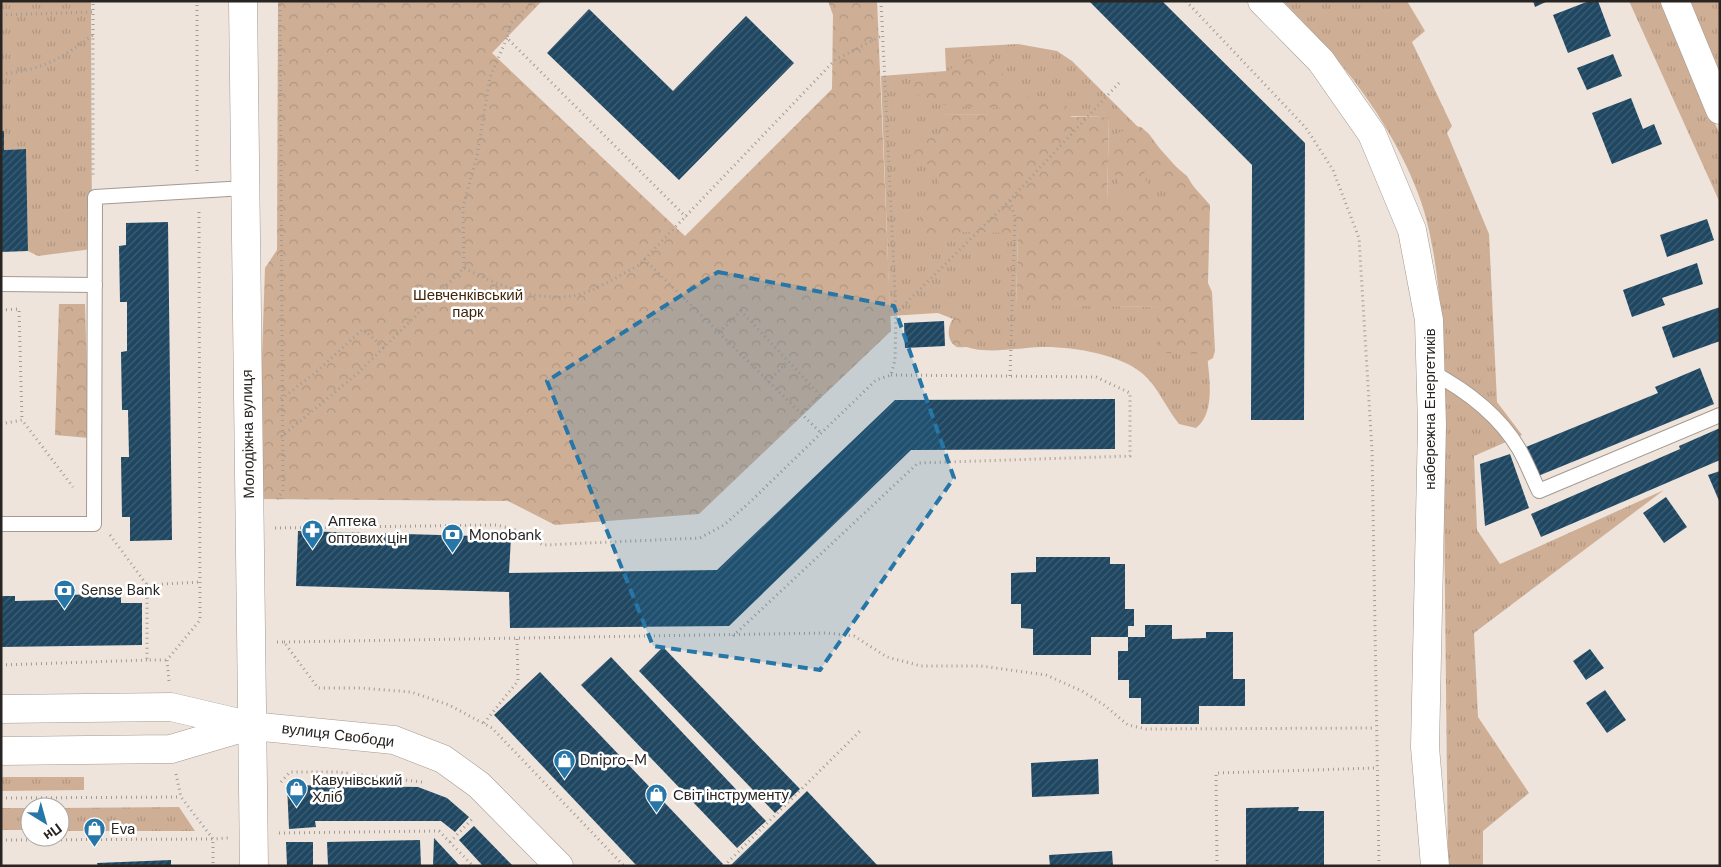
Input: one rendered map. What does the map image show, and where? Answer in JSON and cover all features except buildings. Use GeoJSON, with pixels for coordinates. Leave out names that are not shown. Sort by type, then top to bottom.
{"type":"FeatureCollection","features":[{"type":"Feature","properties":{"kind":"street","name":"Молодіжна вулиця"},"geometry":{"type":"LineString","coordinates":[[243,1],[254,866]]}},
{"type":"Feature","properties":{"kind":"street","name":"набережна Енергетиків"},"geometry":{"type":"LineString","coordinates":[[1262,1],[1321,61],[1372,134],[1412,230],[1429,320],[1431,435],[1425,747],[1434,866]]}},
{"type":"Feature","properties":{"kind":"street"},"geometry":{"type":"LineString","coordinates":[[1674,1],[1720,110]]}},
{"type":"Feature","properties":{"kind":"street"},"geometry":{"type":"LineString","coordinates":[[1,709],[170,707],[252,726]]}},
{"type":"Feature","properties":{"kind":"street"},"geometry":{"type":"LineString","coordinates":[[1,751],[171,749],[252,726]]}},
{"type":"Feature","properties":{"kind":"street","name":"вулиця Свободи"},"geometry":{"type":"LineString","coordinates":[[252,726],[394,740],[443,760],[479,785],[559,866]]}},
{"type":"Feature","properties":{"kind":"lane"},"geometry":{"type":"LineString","coordinates":[[1,524],[94,524],[95,197],[245,188]]}},
{"type":"Feature","properties":{"kind":"lane"},"geometry":{"type":"LineString","coordinates":[[1,284],[95,285]]}},
{"type":"Feature","properties":{"kind":"lane"},"geometry":{"type":"LineString","coordinates":[[1430,371],[1458,386],[1488,412],[1518,448],[1539,491],[1720,415]]}},
{"type":"Feature","properties":{"kind":"path"},"geometry":{"type":"LineString","coordinates":[[93,1],[92,174],[95,197]]}},
{"type":"Feature","properties":{"kind":"path"},"geometry":{"type":"LineString","coordinates":[[272,506],[283,491],[280,1]]}},
{"type":"Feature","properties":{"kind":"path"},"geometry":{"type":"LineString","coordinates":[[282,438],[358,373],[464,268],[463,207],[477,156],[490,77],[507,38],[511,23],[534,1]]}},
{"type":"Feature","properties":{"kind":"path"},"geometry":{"type":"LineString","coordinates":[[881,1],[896,313],[895,360],[891,374]]}},
{"type":"Feature","properties":{"kind":"path"},"geometry":{"type":"LineString","coordinates":[[1186,1],[1306,128],[1333,170],[1360,238],[1372,450],[1378,866]]}},
{"type":"Feature","properties":{"kind":"path"},"geometry":{"type":"LineString","coordinates":[[1,15],[93,12]]}},
{"type":"Feature","properties":{"kind":"path"},"geometry":{"type":"LineString","coordinates":[[1,74],[27,72],[63,57],[92,35]]}},
{"type":"Feature","properties":{"kind":"path"},"geometry":{"type":"LineString","coordinates":[[464,268],[500,285],[543,297],[572,296],[602,285],[639,265],[835,60],[883,35]]}},
{"type":"Feature","properties":{"kind":"path"},"geometry":{"type":"LineString","coordinates":[[507,38],[686,217]]}},
{"type":"Feature","properties":{"kind":"path"},"geometry":{"type":"LineString","coordinates":[[896,313],[1010,200],[1119,83]]}},
{"type":"Feature","properties":{"kind":"path"},"geometry":{"type":"LineString","coordinates":[[1010,200],[1015,218],[1010,376]]}},
{"type":"Feature","properties":{"kind":"path"},"geometry":{"type":"LineString","coordinates":[[644,259],[821,433]]}},
{"type":"Feature","properties":{"kind":"path"},"geometry":{"type":"LineString","coordinates":[[1,310],[18,309],[22,420]]}},
{"type":"Feature","properties":{"kind":"path"},"geometry":{"type":"LineString","coordinates":[[719,332],[741,311],[820,395],[801,414]]}},
{"type":"Feature","properties":{"kind":"path"},"geometry":{"type":"LineString","coordinates":[[281,399],[314,374],[363,329],[384,348]]}},
{"type":"Feature","properties":{"kind":"path"},"geometry":{"type":"LineString","coordinates":[[768,382],[788,361]]}},
{"type":"Feature","properties":{"kind":"path"},"geometry":{"type":"LineString","coordinates":[[267,528],[497,526],[517,530],[543,545],[700,538],[724,524],[750,502],[876,380],[891,374],[1096,376],[1130,393],[1130,456],[918,463],[732,636]]}},
{"type":"Feature","properties":{"kind":"path"},"geometry":{"type":"LineString","coordinates":[[147,585],[200,582]]}},
{"type":"Feature","properties":{"kind":"path"},"geometry":{"type":"LineString","coordinates":[[271,642],[828,633],[854,636],[887,657],[921,666],[981,666],[1046,675],[1082,691],[1104,705],[1128,725],[1146,729],[1375,728]]}},
{"type":"Feature","properties":{"kind":"path"},"geometry":{"type":"LineString","coordinates":[[484,723],[518,681],[517,639]]}},
{"type":"Feature","properties":{"kind":"path"},"geometry":{"type":"LineString","coordinates":[[284,642],[318,688],[360,688],[411,692],[449,705],[492,728],[624,866]]}},
{"type":"Feature","properties":{"kind":"path"},"geometry":{"type":"LineString","coordinates":[[1,665],[147,660]]}},
{"type":"Feature","properties":{"kind":"path"},"geometry":{"type":"LineString","coordinates":[[724,866],[862,730]]}},
{"type":"Feature","properties":{"kind":"path"},"geometry":{"type":"LineString","coordinates":[[1217,866],[1216,773],[1376,768]]}},
{"type":"Feature","properties":{"kind":"path"},"geometry":{"type":"LineString","coordinates":[[275,788],[290,772],[338,772],[427,782]]}},
{"type":"Feature","properties":{"kind":"path"},"geometry":{"type":"LineString","coordinates":[[1,798],[181,797]]}},
{"type":"Feature","properties":{"kind":"path"},"geometry":{"type":"LineString","coordinates":[[470,810],[482,821]]}},
{"type":"Feature","properties":{"kind":"path"},"geometry":{"type":"LineString","coordinates":[[450,842],[476,815]]}},
{"type":"Feature","properties":{"kind":"path"},"geometry":{"type":"LineString","coordinates":[[276,824],[276,842]]}},
{"type":"Feature","properties":{"kind":"path"},"geometry":{"type":"LineString","coordinates":[[1,840],[213,839],[213,866]]}},
{"type":"Feature","properties":{"kind":"highlighted area"},"geometry":{"type":"Polygon","coordinates":[[[718,272],[894,306],[954,478],[820,670],[653,646],[547,381],[718,272]]]}},
{"type":"Feature","properties":{"kind":"green space"},"geometry":{"type":"Polygon","coordinates":[[[1,1],[91,1],[92,249],[38,256],[28,251],[26,149],[4,150],[4,131],[1,131],[1,1]]]}},
{"type":"Feature","properties":{"kind":"green space","name":"Шевченківський парк"},"geometry":{"type":"Polygon","coordinates":[[[278,1],[542,1],[492,53],[685,236],[832,89],[833,15],[828,1],[877,1],[891,331],[699,514],[555,525],[508,501],[257,499],[265,268],[277,250],[278,1]]]}},
{"type":"Feature","properties":{"kind":"green space"},"geometry":{"type":"Polygon","coordinates":[[[1283,1],[1407,1],[1425,31],[1412,42],[1452,126],[1447,133],[1489,234],[1497,402],[1522,435],[1474,456],[1477,530],[1500,564],[1664,490],[1474,633],[1478,717],[1529,793],[1483,831],[1483,866],[1448,866],[1442,328],[1436,269],[1428,225],[1418,193],[1402,156],[1370,103],[1340,63],[1283,1]]]}},
{"type":"Feature","properties":{"kind":"green space"},"geometry":{"type":"Polygon","coordinates":[[[1629,1],[1663,1],[1720,135],[1720,203],[1629,1]]]}},
{"type":"Feature","properties":{"kind":"green space"},"geometry":{"type":"Polygon","coordinates":[[[1686,1],[1720,1],[1720,80],[1686,1]]]}},
{"type":"Feature","properties":{"kind":"green space"},"geometry":{"type":"Polygon","coordinates":[[[1018,44],[1057,51],[1072,61],[1162,151],[1210,205],[1107,203],[1109,117],[941,114],[1018,233],[1016,304],[1159,307],[1207,354],[1210,383],[1209,404],[1202,421],[1196,428],[1179,424],[1158,391],[1143,374],[1122,361],[1109,356],[1053,347],[996,350],[974,349],[955,341],[953,319],[938,313],[890,316],[881,76],[946,71],[945,48],[1018,44]]]}},
{"type":"Feature","properties":{"kind":"green space"},"geometry":{"type":"Polygon","coordinates":[[[972,56],[993,58],[1010,86],[1019,93],[1034,100],[1068,106],[1071,117],[1109,117],[1107,203],[1129,203],[1114,173],[1111,152],[1113,142],[1128,125],[1141,127],[1149,134],[1168,160],[1187,176],[1204,204],[1210,205],[1208,283],[1212,292],[1215,351],[1213,358],[1206,362],[1203,361],[1200,354],[1158,353],[1159,307],[1016,305],[1018,233],[959,232],[933,237],[925,235],[919,229],[918,222],[929,196],[939,183],[939,175],[934,168],[914,156],[916,142],[920,138],[928,136],[940,140],[940,114],[1028,115],[1000,108],[942,104],[929,101],[916,94],[913,89],[915,79],[949,70],[957,60],[972,56]],[[1147,170],[1143,174],[1158,204],[1183,204],[1170,182],[1154,171],[1147,170]]]}},
{"type":"Feature","properties":{"kind":"green space"},"geometry":{"type":"Polygon","coordinates":[[[59,304],[85,304],[89,438],[55,435],[59,304]]]}},
{"type":"Feature","properties":{"kind":"green space"},"geometry":{"type":"Polygon","coordinates":[[[964,316],[977,324],[984,336],[973,346],[957,347],[951,342],[949,327],[952,320],[964,316]]]}},
{"type":"Feature","properties":{"kind":"green space"},"geometry":{"type":"Polygon","coordinates":[[[1,777],[84,777],[84,790],[1,791],[1,777]]]}},
{"type":"Feature","properties":{"kind":"green space"},"geometry":{"type":"Polygon","coordinates":[[[179,807],[195,831],[70,831],[70,808],[179,807]]]}},
{"type":"Feature","properties":{"kind":"green space"},"geometry":{"type":"Polygon","coordinates":[[[1,808],[20,808],[20,830],[1,830],[1,808]]]}},
{"type":"Feature","properties":{"kind":"place","name":"Аптека оптових цін"},"geometry":{"type":"Point","coordinates":[312,549]}},
{"type":"Feature","properties":{"kind":"place","name":"Monobank"},"geometry":{"type":"Point","coordinates":[453,554]}},
{"type":"Feature","properties":{"kind":"place","name":"Sense Bank"},"geometry":{"type":"Point","coordinates":[65,609]}},
{"type":"Feature","properties":{"kind":"place","name":"Dnipro-M"},"geometry":{"type":"Point","coordinates":[564,779]}},
{"type":"Feature","properties":{"kind":"place","name":"Кавунівський Хліб"},"geometry":{"type":"Point","coordinates":[296,808]}},
{"type":"Feature","properties":{"kind":"place","name":"Світ інструменту"},"geometry":{"type":"Point","coordinates":[657,814]}},
{"type":"Feature","properties":{"kind":"place","name":"Eva"},"geometry":{"type":"Point","coordinates":[95,848]}}]}
